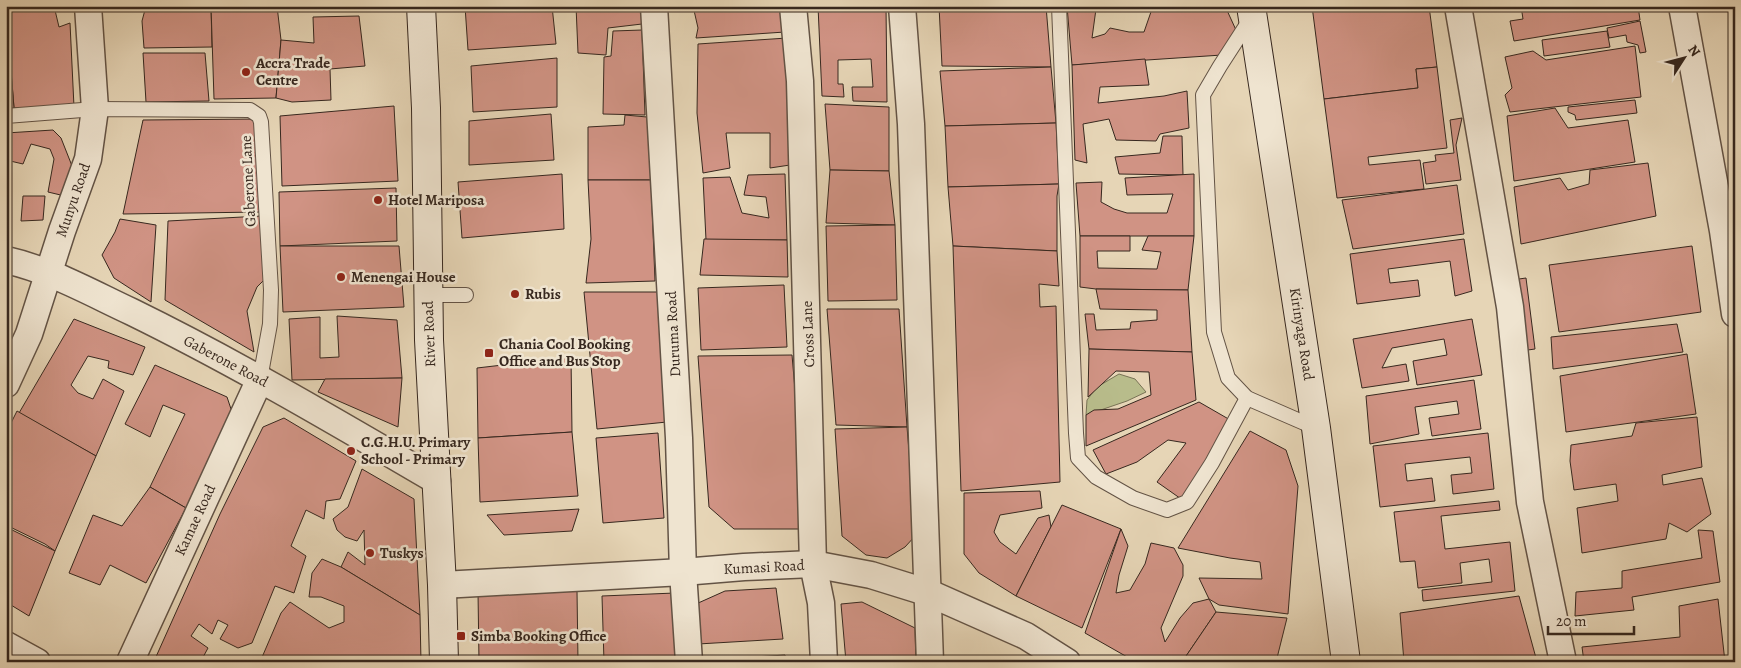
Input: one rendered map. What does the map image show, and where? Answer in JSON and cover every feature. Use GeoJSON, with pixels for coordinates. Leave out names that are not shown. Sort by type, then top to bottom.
{"type":"FeatureCollection","features":[{"type":"Feature","properties":{"kind":"street","name":"Munyu Road"},"geometry":{"type":"LineString","coordinates":[[6,384],[28,334],[88,159],[95,109],[88,6]]}},
{"type":"Feature","properties":{"kind":"street","name":"River Road"},"geometry":{"type":"LineString","coordinates":[[421,6],[426,108],[428,295],[444,662]]}},
{"type":"Feature","properties":{"kind":"street","name":"Duruma Road"},"geometry":{"type":"LineString","coordinates":[[654,6],[679,428],[683,572],[689,662]]}},
{"type":"Feature","properties":{"kind":"street","name":"Cross Lane"},"geometry":{"type":"LineString","coordinates":[[793,6],[800,81],[813,564],[821,603],[824,662]]}},
{"type":"Feature","properties":{"kind":"street"},"geometry":{"type":"LineString","coordinates":[[902,6],[911,124],[930,662]]}},
{"type":"Feature","properties":{"kind":"street"},"geometry":{"type":"LineString","coordinates":[[1458,6],[1510,307],[1530,502],[1563,662]]}},
{"type":"Feature","properties":{"kind":"street"},"geometry":{"type":"LineString","coordinates":[[1682,6],[1723,231],[1735,314]]}},
{"type":"Feature","properties":{"kind":"street","name":"Kirinyaga Road"},"geometry":{"type":"LineString","coordinates":[[1252,11],[1316,428],[1346,662]]}},
{"type":"Feature","properties":{"kind":"street","name":"Gaberone Road"},"geometry":{"type":"LineString","coordinates":[[6,260],[29,265],[50,273],[163,328],[260,378],[436,481]]}},
{"type":"Feature","properties":{"kind":"street","name":"Kamae Road"},"geometry":{"type":"LineString","coordinates":[[130,662],[260,378]]}},
{"type":"Feature","properties":{"kind":"street","name":"Kumasi Road"},"geometry":{"type":"LineString","coordinates":[[442,586],[683,572],[744,566],[813,564],[871,575],[929,593],[1026,636],[1067,662]]}},
{"type":"Feature","properties":{"kind":"street"},"geometry":{"type":"LineString","coordinates":[[1327,662],[1342,630]]}},
{"type":"Feature","properties":{"kind":"street"},"geometry":{"type":"LineString","coordinates":[[6,645],[37,662]]}},
{"type":"Feature","properties":{"kind":"lane"},"geometry":{"type":"LineString","coordinates":[[1059,6],[1078,458],[1096,478],[1133,498],[1168,510],[1187,502],[1212,463],[1247,398]]}},
{"type":"Feature","properties":{"kind":"lane"},"geometry":{"type":"LineString","coordinates":[[1252,11],[1203,95],[1214,332],[1228,378],[1247,398],[1316,428]]}},
{"type":"Feature","properties":{"kind":"lane","name":"Gaberone Lane"},"geometry":{"type":"LineString","coordinates":[[6,116],[95,109],[250,110],[259,116],[261,122],[271,290],[270,324],[260,378]]}},
{"type":"Feature","properties":{"kind":"lane"},"geometry":{"type":"LineString","coordinates":[[428,295],[466,295]]}},
{"type":"Feature","properties":{"kind":"green space"},"geometry":{"type":"Polygon","coordinates":[[[1119,374],[1135,379],[1146,392],[1127,401],[1086,415],[1087,400],[1097,387],[1119,374]]]}},
{"type":"Feature","properties":{"kind":"building"},"geometry":{"type":"Polygon","coordinates":[[[6,6],[54,6],[59,27],[70,23],[74,107],[14,108],[6,6]]]}},
{"type":"Feature","properties":{"kind":"building"},"geometry":{"type":"Polygon","coordinates":[[[146,6],[211,6],[212,47],[144,48],[142,21],[146,6]]]}},
{"type":"Feature","properties":{"kind":"building","name":"Accra Trade Centre"},"geometry":{"type":"Polygon","coordinates":[[[211,6],[277,6],[281,40],[276,98],[214,99],[211,6]]]}},
{"type":"Feature","properties":{"kind":"building"},"geometry":{"type":"Polygon","coordinates":[[[465,6],[552,6],[556,44],[468,50],[465,6]]]}},
{"type":"Feature","properties":{"kind":"building"},"geometry":{"type":"Polygon","coordinates":[[[576,6],[642,6],[642,24],[608,28],[606,55],[578,53],[576,6]]]}},
{"type":"Feature","properties":{"kind":"building"},"geometry":{"type":"Polygon","coordinates":[[[693,6],[782,6],[785,32],[696,38],[698,28],[693,6]]]}},
{"type":"Feature","properties":{"kind":"building"},"geometry":{"type":"Polygon","coordinates":[[[818,6],[886,6],[887,102],[853,101],[852,87],[873,87],[871,59],[838,60],[838,84],[843,84],[844,97],[822,96],[818,6]]]}},
{"type":"Feature","properties":{"kind":"building"},"geometry":{"type":"Polygon","coordinates":[[[939,6],[1046,6],[1051,67],[942,66],[939,6]]]}},
{"type":"Feature","properties":{"kind":"building"},"geometry":{"type":"Polygon","coordinates":[[[1067,6],[1096,9],[1092,38],[1105,34],[1110,28],[1129,32],[1144,32],[1153,6],[1225,6],[1236,30],[1222,55],[1072,65],[1067,6]]]}},
{"type":"Feature","properties":{"kind":"building"},"geometry":{"type":"Polygon","coordinates":[[[1312,6],[1429,6],[1437,67],[1416,69],[1418,88],[1324,99],[1312,6]]]}},
{"type":"Feature","properties":{"kind":"building"},"geometry":{"type":"Polygon","coordinates":[[[1521,6],[1638,6],[1640,20],[1514,41],[1510,21],[1523,19],[1521,6]]]}},
{"type":"Feature","properties":{"kind":"building"},"geometry":{"type":"Polygon","coordinates":[[[6,12],[14,108],[6,108],[6,12]]]}},
{"type":"Feature","properties":{"kind":"building"},"geometry":{"type":"Polygon","coordinates":[[[359,16],[365,66],[330,69],[331,100],[292,102],[276,98],[281,40],[314,43],[313,17],[359,16]]]}},
{"type":"Feature","properties":{"kind":"building"},"geometry":{"type":"Polygon","coordinates":[[[1640,21],[1646,52],[1640,53],[1638,45],[1627,42],[1626,35],[1609,38],[1607,28],[1640,21]]]}},
{"type":"Feature","properties":{"kind":"building"},"geometry":{"type":"Polygon","coordinates":[[[642,30],[645,115],[603,114],[604,57],[611,56],[613,31],[642,30]]]}},
{"type":"Feature","properties":{"kind":"building"},"geometry":{"type":"Polygon","coordinates":[[[1607,31],[1610,47],[1544,56],[1542,40],[1607,31]]]}},
{"type":"Feature","properties":{"kind":"building"},"geometry":{"type":"Polygon","coordinates":[[[787,38],[790,165],[770,168],[770,133],[726,133],[730,168],[703,173],[697,113],[698,44],[787,38]]]}},
{"type":"Feature","properties":{"kind":"building"},"geometry":{"type":"Polygon","coordinates":[[[1635,46],[1641,97],[1510,112],[1505,95],[1512,88],[1505,57],[1533,51],[1546,60],[1635,46]]]}},
{"type":"Feature","properties":{"kind":"building"},"geometry":{"type":"Polygon","coordinates":[[[143,53],[205,53],[209,101],[146,102],[143,53]]]}},
{"type":"Feature","properties":{"kind":"building"},"geometry":{"type":"Polygon","coordinates":[[[557,58],[557,107],[473,112],[471,66],[557,58]]]}},
{"type":"Feature","properties":{"kind":"building"},"geometry":{"type":"Polygon","coordinates":[[[1145,59],[1149,85],[1100,87],[1098,103],[1164,96],[1187,91],[1189,128],[1160,134],[1156,141],[1116,140],[1109,119],[1083,124],[1087,163],[1075,160],[1072,65],[1145,59]]]}},
{"type":"Feature","properties":{"kind":"building"},"geometry":{"type":"Polygon","coordinates":[[[1051,67],[1056,123],[945,126],[940,71],[1051,67]]]}},
{"type":"Feature","properties":{"kind":"building"},"geometry":{"type":"Polygon","coordinates":[[[1437,67],[1447,148],[1368,157],[1369,165],[1420,160],[1424,189],[1337,198],[1324,99],[1418,88],[1416,69],[1437,67]]]}},
{"type":"Feature","properties":{"kind":"building"},"geometry":{"type":"Polygon","coordinates":[[[1635,100],[1637,113],[1576,120],[1575,115],[1568,112],[1568,107],[1635,100]]]}},
{"type":"Feature","properties":{"kind":"building"},"geometry":{"type":"Polygon","coordinates":[[[825,104],[889,107],[889,171],[830,170],[825,104]]]}},
{"type":"Feature","properties":{"kind":"building"},"geometry":{"type":"Polygon","coordinates":[[[394,106],[398,181],[282,186],[280,116],[394,106]]]}},
{"type":"Feature","properties":{"kind":"building"},"geometry":{"type":"Polygon","coordinates":[[[1555,108],[1568,128],[1628,120],[1635,162],[1514,181],[1507,116],[1555,108]]]}},
{"type":"Feature","properties":{"kind":"building"},"geometry":{"type":"Polygon","coordinates":[[[551,114],[554,160],[469,165],[469,121],[551,114]]]}},
{"type":"Feature","properties":{"kind":"building"},"geometry":{"type":"Polygon","coordinates":[[[625,115],[647,117],[651,180],[588,180],[588,127],[624,125],[625,115]]]}},
{"type":"Feature","properties":{"kind":"building"},"geometry":{"type":"Polygon","coordinates":[[[1462,118],[1456,145],[1461,180],[1426,184],[1423,163],[1436,161],[1435,155],[1454,153],[1450,120],[1462,118]]]}},
{"type":"Feature","properties":{"kind":"building"},"geometry":{"type":"Polygon","coordinates":[[[258,119],[261,212],[123,214],[143,120],[258,119]]]}},
{"type":"Feature","properties":{"kind":"building"},"geometry":{"type":"Polygon","coordinates":[[[1056,123],[1059,184],[948,187],[945,126],[1056,123]]]}},
{"type":"Feature","properties":{"kind":"building"},"geometry":{"type":"Polygon","coordinates":[[[53,130],[61,138],[76,176],[69,197],[48,192],[54,159],[50,149],[31,144],[23,164],[6,160],[6,133],[53,130]]]}},
{"type":"Feature","properties":{"kind":"building"},"geometry":{"type":"Polygon","coordinates":[[[1163,136],[1182,136],[1183,175],[1119,174],[1115,157],[1160,153],[1163,136]]]}},
{"type":"Feature","properties":{"kind":"building"},"geometry":{"type":"Polygon","coordinates":[[[1648,163],[1656,216],[1521,244],[1514,187],[1560,178],[1568,190],[1589,184],[1590,170],[1648,163]]]}},
{"type":"Feature","properties":{"kind":"building"},"geometry":{"type":"Polygon","coordinates":[[[830,170],[889,171],[895,225],[826,223],[830,170]]]}},
{"type":"Feature","properties":{"kind":"building"},"geometry":{"type":"Polygon","coordinates":[[[562,174],[564,229],[462,238],[458,182],[562,174]]]}},
{"type":"Feature","properties":{"kind":"building"},"geometry":{"type":"Polygon","coordinates":[[[785,174],[787,240],[706,240],[703,178],[730,177],[742,213],[769,218],[766,197],[744,195],[748,175],[785,174]]]}},
{"type":"Feature","properties":{"kind":"building"},"geometry":{"type":"Polygon","coordinates":[[[1194,174],[1194,236],[1080,236],[1076,183],[1102,182],[1101,202],[1114,209],[1127,213],[1167,213],[1173,194],[1127,195],[1125,178],[1194,174]]]}},
{"type":"Feature","properties":{"kind":"building"},"geometry":{"type":"Polygon","coordinates":[[[588,180],[651,180],[655,281],[586,283],[591,239],[588,180]]]}},
{"type":"Feature","properties":{"kind":"building"},"geometry":{"type":"Polygon","coordinates":[[[1059,184],[1057,196],[1057,251],[953,246],[948,187],[1059,184]]]}},
{"type":"Feature","properties":{"kind":"building"},"geometry":{"type":"Polygon","coordinates":[[[1457,185],[1464,234],[1353,249],[1342,200],[1457,185]]]}},
{"type":"Feature","properties":{"kind":"building"},"geometry":{"type":"Polygon","coordinates":[[[396,188],[397,241],[280,246],[279,192],[396,188]]]}},
{"type":"Feature","properties":{"kind":"building"},"geometry":{"type":"Polygon","coordinates":[[[23,196],[45,196],[43,220],[21,221],[23,196]]]}},
{"type":"Feature","properties":{"kind":"building"},"geometry":{"type":"Polygon","coordinates":[[[261,216],[267,277],[257,287],[247,311],[254,352],[165,300],[168,221],[261,216]]]}},
{"type":"Feature","properties":{"kind":"building"},"geometry":{"type":"Polygon","coordinates":[[[120,219],[156,225],[151,302],[114,278],[102,255],[120,219]]]}},
{"type":"Feature","properties":{"kind":"building"},"geometry":{"type":"Polygon","coordinates":[[[895,225],[897,300],[828,301],[826,226],[895,225]]]}},
{"type":"Feature","properties":{"kind":"building"},"geometry":{"type":"Polygon","coordinates":[[[1080,236],[1130,236],[1130,251],[1097,251],[1098,268],[1157,269],[1161,252],[1142,250],[1148,236],[1194,236],[1188,290],[1096,289],[1080,287],[1080,236]]]}},
{"type":"Feature","properties":{"kind":"building"},"geometry":{"type":"Polygon","coordinates":[[[704,239],[787,240],[788,277],[700,275],[704,239]]]}},
{"type":"Feature","properties":{"kind":"building"},"geometry":{"type":"Polygon","coordinates":[[[1464,239],[1472,291],[1455,296],[1450,261],[1388,269],[1390,283],[1418,280],[1420,296],[1357,304],[1350,254],[1464,239]]]}},
{"type":"Feature","properties":{"kind":"building","name":"Menengai House"},"geometry":{"type":"Polygon","coordinates":[[[280,246],[399,246],[404,307],[283,312],[280,246]]]}},
{"type":"Feature","properties":{"kind":"building"},"geometry":{"type":"Polygon","coordinates":[[[953,246],[1057,251],[1059,286],[1039,284],[1040,307],[1056,306],[1060,482],[961,491],[953,246]]]}},
{"type":"Feature","properties":{"kind":"building"},"geometry":{"type":"Polygon","coordinates":[[[1692,246],[1701,312],[1559,332],[1549,265],[1692,246]]]}},
{"type":"Feature","properties":{"kind":"building"},"geometry":{"type":"Polygon","coordinates":[[[1526,278],[1535,349],[1521,351],[1512,280],[1526,278]]]}},
{"type":"Feature","properties":{"kind":"building"},"geometry":{"type":"Polygon","coordinates":[[[6,284],[10,285],[6,312],[6,284]]]}},
{"type":"Feature","properties":{"kind":"building"},"geometry":{"type":"Polygon","coordinates":[[[784,285],[787,347],[701,350],[698,288],[784,285]]]}},
{"type":"Feature","properties":{"kind":"building"},"geometry":{"type":"Polygon","coordinates":[[[1096,289],[1188,290],[1192,352],[1089,349],[1085,314],[1094,314],[1096,330],[1130,329],[1131,322],[1157,320],[1157,310],[1100,309],[1096,289]]]}},
{"type":"Feature","properties":{"kind":"building"},"geometry":{"type":"Polygon","coordinates":[[[584,292],[662,292],[667,422],[597,429],[584,292]]]}},
{"type":"Feature","properties":{"kind":"building"},"geometry":{"type":"Polygon","coordinates":[[[827,309],[899,309],[907,427],[836,425],[827,309]]]}},
{"type":"Feature","properties":{"kind":"building"},"geometry":{"type":"Polygon","coordinates":[[[337,316],[397,320],[402,378],[292,380],[289,319],[320,317],[320,358],[339,357],[337,316]]]}},
{"type":"Feature","properties":{"kind":"building"},"geometry":{"type":"Polygon","coordinates":[[[74,319],[145,347],[133,375],[108,368],[109,361],[88,356],[71,385],[78,393],[93,399],[103,379],[124,391],[96,456],[19,413],[74,319]]]}},
{"type":"Feature","properties":{"kind":"building"},"geometry":{"type":"Polygon","coordinates":[[[1472,319],[1482,375],[1417,385],[1413,361],[1447,355],[1444,339],[1392,348],[1382,368],[1406,364],[1409,381],[1362,388],[1353,339],[1472,319]]]}},
{"type":"Feature","properties":{"kind":"building"},"geometry":{"type":"Polygon","coordinates":[[[1677,324],[1683,352],[1553,369],[1551,337],[1677,324]]]}},
{"type":"Feature","properties":{"kind":"building"},"geometry":{"type":"Polygon","coordinates":[[[1089,349],[1192,352],[1196,400],[1086,446],[1086,415],[1094,410],[1118,409],[1151,395],[1149,372],[1116,371],[1088,397],[1089,349]]]}},
{"type":"Feature","properties":{"kind":"building"},"geometry":{"type":"Polygon","coordinates":[[[1687,354],[1696,414],[1566,432],[1560,376],[1687,354]]]}},
{"type":"Feature","properties":{"kind":"building"},"geometry":{"type":"Polygon","coordinates":[[[792,355],[807,529],[734,529],[709,507],[698,356],[792,355]]]}},
{"type":"Feature","properties":{"kind":"building"},"geometry":{"type":"Polygon","coordinates":[[[571,357],[572,432],[478,438],[477,368],[571,357]]]}},
{"type":"Feature","properties":{"kind":"building"},"geometry":{"type":"Polygon","coordinates":[[[155,365],[227,397],[231,409],[228,427],[186,508],[150,487],[185,414],[163,405],[150,437],[125,424],[155,365]]]}},
{"type":"Feature","properties":{"kind":"building"},"geometry":{"type":"Polygon","coordinates":[[[402,378],[398,427],[318,392],[325,379],[402,378]]]}},
{"type":"Feature","properties":{"kind":"building"},"geometry":{"type":"Polygon","coordinates":[[[1474,380],[1481,429],[1432,436],[1429,418],[1459,414],[1457,401],[1415,407],[1419,434],[1370,444],[1366,396],[1474,380]]]}},
{"type":"Feature","properties":{"kind":"building"},"geometry":{"type":"Polygon","coordinates":[[[1199,402],[1232,421],[1184,501],[1157,482],[1186,443],[1168,440],[1137,462],[1106,474],[1093,450],[1199,402]]]}},
{"type":"Feature","properties":{"kind":"building"},"geometry":{"type":"Polygon","coordinates":[[[17,411],[96,456],[55,551],[6,525],[6,433],[17,411]]]}},
{"type":"Feature","properties":{"kind":"building"},"geometry":{"type":"Polygon","coordinates":[[[1697,417],[1702,467],[1662,475],[1663,485],[1702,478],[1711,514],[1687,532],[1669,523],[1666,539],[1582,553],[1577,508],[1618,501],[1616,484],[1574,490],[1570,461],[1571,445],[1632,436],[1636,423],[1697,417]]]}},
{"type":"Feature","properties":{"kind":"building"},"geometry":{"type":"Polygon","coordinates":[[[284,418],[356,461],[340,499],[326,501],[324,519],[306,510],[291,546],[306,556],[294,593],[275,586],[252,643],[238,648],[220,639],[228,625],[218,620],[212,634],[199,624],[191,636],[208,648],[201,661],[203,662],[157,662],[155,659],[220,514],[263,427],[284,418]]]}},
{"type":"Feature","properties":{"kind":"building"},"geometry":{"type":"Polygon","coordinates":[[[907,427],[916,535],[905,547],[887,558],[866,555],[842,536],[835,429],[907,427]]]}},
{"type":"Feature","properties":{"kind":"building"},"geometry":{"type":"Polygon","coordinates":[[[1250,431],[1286,450],[1298,486],[1288,614],[1219,605],[1209,599],[1199,578],[1262,579],[1260,562],[1178,548],[1250,431]]]}},
{"type":"Feature","properties":{"kind":"building"},"geometry":{"type":"Polygon","coordinates":[[[572,432],[578,496],[480,502],[478,438],[572,432]]]}},
{"type":"Feature","properties":{"kind":"building"},"geometry":{"type":"Polygon","coordinates":[[[658,433],[664,518],[603,523],[596,438],[658,433]]]}},
{"type":"Feature","properties":{"kind":"building"},"geometry":{"type":"Polygon","coordinates":[[[1488,433],[1494,489],[1453,494],[1451,475],[1472,473],[1470,457],[1405,464],[1407,481],[1432,478],[1435,501],[1380,507],[1373,446],[1488,433]]]}},
{"type":"Feature","properties":{"kind":"building"},"geometry":{"type":"Polygon","coordinates":[[[362,469],[414,499],[420,615],[341,567],[348,552],[365,565],[364,530],[357,541],[345,537],[337,530],[333,519],[348,507],[362,469]]]}},
{"type":"Feature","properties":{"kind":"building"},"geometry":{"type":"Polygon","coordinates":[[[150,487],[186,508],[146,583],[110,565],[100,585],[69,573],[93,515],[122,526],[150,487]]]}},
{"type":"Feature","properties":{"kind":"building"},"geometry":{"type":"Polygon","coordinates":[[[1040,491],[1042,508],[1000,515],[994,532],[1000,542],[1016,554],[1038,518],[1049,515],[1051,527],[1016,596],[979,573],[964,554],[964,493],[1040,491]]]}},
{"type":"Feature","properties":{"kind":"building"},"geometry":{"type":"Polygon","coordinates":[[[1499,501],[1500,510],[1441,516],[1445,549],[1510,542],[1515,591],[1423,601],[1422,590],[1492,582],[1489,559],[1460,563],[1462,583],[1418,588],[1415,561],[1400,562],[1394,512],[1499,501]]]}},
{"type":"Feature","properties":{"kind":"building"},"geometry":{"type":"Polygon","coordinates":[[[1062,505],[1121,529],[1082,628],[1016,596],[1062,505]]]}},
{"type":"Feature","properties":{"kind":"building"},"geometry":{"type":"Polygon","coordinates":[[[579,509],[572,531],[504,535],[487,515],[579,509]]]}},
{"type":"Feature","properties":{"kind":"building"},"geometry":{"type":"Polygon","coordinates":[[[6,527],[55,551],[29,616],[6,602],[6,527]]]}},
{"type":"Feature","properties":{"kind":"building"},"geometry":{"type":"Polygon","coordinates":[[[1121,529],[1128,546],[1119,575],[1116,593],[1130,590],[1145,564],[1151,543],[1174,548],[1183,565],[1183,576],[1161,628],[1165,642],[1180,618],[1193,603],[1209,599],[1216,612],[1182,662],[1136,662],[1085,633],[1121,529]]]}},
{"type":"Feature","properties":{"kind":"building"},"geometry":{"type":"Polygon","coordinates":[[[1698,530],[1713,531],[1720,582],[1632,597],[1634,610],[1575,616],[1576,592],[1622,588],[1622,571],[1702,558],[1698,530]]]}},
{"type":"Feature","properties":{"kind":"building"},"geometry":{"type":"Polygon","coordinates":[[[322,559],[341,567],[420,615],[421,662],[260,662],[281,613],[290,602],[329,628],[344,622],[344,606],[321,597],[309,597],[312,573],[322,559]]]}},
{"type":"Feature","properties":{"kind":"building"},"geometry":{"type":"Polygon","coordinates":[[[776,588],[783,639],[698,644],[696,604],[725,591],[776,588]]]}},
{"type":"Feature","properties":{"kind":"building"},"geometry":{"type":"Polygon","coordinates":[[[577,591],[578,662],[479,662],[478,592],[577,591]]]}},
{"type":"Feature","properties":{"kind":"building"},"geometry":{"type":"Polygon","coordinates":[[[675,593],[675,662],[604,662],[602,596],[675,593]]]}},
{"type":"Feature","properties":{"kind":"building"},"geometry":{"type":"Polygon","coordinates":[[[1519,596],[1536,658],[1497,662],[1404,662],[1400,613],[1519,596]]]}},
{"type":"Feature","properties":{"kind":"building"},"geometry":{"type":"Polygon","coordinates":[[[1718,599],[1725,662],[1584,662],[1582,647],[1680,637],[1679,606],[1718,599]]]}},
{"type":"Feature","properties":{"kind":"building"},"geometry":{"type":"Polygon","coordinates":[[[862,602],[915,628],[916,662],[846,662],[841,604],[862,602]]]}},
{"type":"Feature","properties":{"kind":"building"},"geometry":{"type":"Polygon","coordinates":[[[1216,612],[1287,618],[1276,662],[1182,662],[1216,612]]]}},
{"type":"Feature","properties":{"kind":"building"},"geometry":{"type":"Polygon","coordinates":[[[785,655],[786,662],[693,662],[693,661],[785,655]]]}},
{"type":"Feature","properties":{"kind":"place","name":"Accra Trade Centre"},"geometry":{"type":"Point","coordinates":[246,72]}},
{"type":"Feature","properties":{"kind":"place","name":"Hotel Mariposa"},"geometry":{"type":"Point","coordinates":[378,200]}},
{"type":"Feature","properties":{"kind":"place","name":"Menengai House"},"geometry":{"type":"Point","coordinates":[341,277]}},
{"type":"Feature","properties":{"kind":"place","name":"Rubis"},"geometry":{"type":"Point","coordinates":[515,294]}},
{"type":"Feature","properties":{"kind":"place","name":"Chania Cool Booking Office and Bus Stop"},"geometry":{"type":"Point","coordinates":[489,353]}},
{"type":"Feature","properties":{"kind":"place","name":"C.G.H.U. Primary School - Primary"},"geometry":{"type":"Point","coordinates":[351,451]}},
{"type":"Feature","properties":{"kind":"place","name":"Tuskys"},"geometry":{"type":"Point","coordinates":[370,553]}},
{"type":"Feature","properties":{"kind":"place","name":"Simba Booking Office"},"geometry":{"type":"Point","coordinates":[461,636]}}]}
